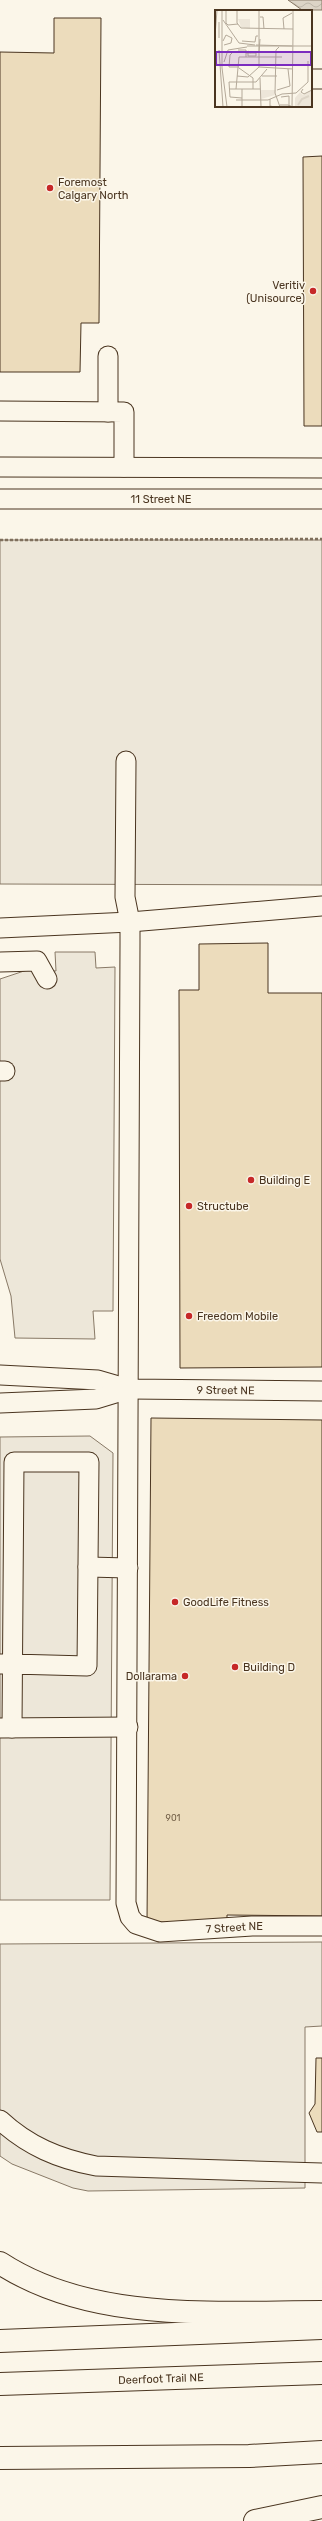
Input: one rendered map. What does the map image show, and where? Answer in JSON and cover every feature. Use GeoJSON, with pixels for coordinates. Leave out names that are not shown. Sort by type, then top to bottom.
{"type":"FeatureCollection","features":[{"type":"Feature","properties":{"kind":"highway"},"geometry":{"type":"LineString","coordinates":[[0,2263],[36,2283],[65,2294],[128,2307],[169,2310],[322,2312]]}},
{"type":"Feature","properties":{"kind":"highway"},"geometry":{"type":"LineString","coordinates":[[0,2341],[322,2328]]}},
{"type":"Feature","properties":{"kind":"highway","name":"Deerfoot Trail NE"},"geometry":{"type":"LineString","coordinates":[[0,2384],[322,2373]]}},
{"type":"Feature","properties":{"kind":"highway"},"geometry":{"type":"LineString","coordinates":[[0,2458],[249,2456],[322,2452]]}},
{"type":"Feature","properties":{"kind":"highway"},"geometry":{"type":"LineString","coordinates":[[255,2521],[322,2507]]}},
{"type":"Feature","properties":{"kind":"street"},"geometry":{"type":"LineString","coordinates":[[108,356],[108,412]]}},
{"type":"Feature","properties":{"kind":"street"},"geometry":{"type":"LineString","coordinates":[[0,411],[124,412],[124,467]]}},
{"type":"Feature","properties":{"kind":"street"},"geometry":{"type":"LineString","coordinates":[[0,467],[322,468]]}},
{"type":"Feature","properties":{"kind":"street"},"geometry":{"type":"LineString","coordinates":[[0,478],[158,467]]}},
{"type":"Feature","properties":{"kind":"street","name":"11 Street NE"},"geometry":{"type":"LineString","coordinates":[[0,499],[322,499]]}},
{"type":"Feature","properties":{"kind":"street"},"geometry":{"type":"LineString","coordinates":[[260,500],[322,506]]}},
{"type":"Feature","properties":{"kind":"street"},"geometry":{"type":"LineString","coordinates":[[6,1664],[87,1666],[89,1462],[14,1462],[6,1592],[6,1664],[6,1728],[128,1727],[130,922],[125,897],[126,761]]}},
{"type":"Feature","properties":{"kind":"street"},"geometry":{"type":"LineString","coordinates":[[0,928],[130,922],[322,906]]}},
{"type":"Feature","properties":{"kind":"street"},"geometry":{"type":"LineString","coordinates":[[3,963],[37,961],[47,978]]}},
{"type":"Feature","properties":{"kind":"street","name":"9 Street NE"},"geometry":{"type":"LineString","coordinates":[[0,1375],[98,1380],[129,1389],[322,1391]]}},
{"type":"Feature","properties":{"kind":"street","name":"9 Street NE"},"geometry":{"type":"LineString","coordinates":[[0,1403],[96,1399],[129,1389]]}},
{"type":"Feature","properties":{"kind":"street"},"geometry":{"type":"LineString","coordinates":[[88,1567],[128,1568]]}},
{"type":"Feature","properties":{"kind":"street","name":"7 Street NE"},"geometry":{"type":"LineString","coordinates":[[128,1727],[126,1903],[130,1917],[136,1924],[147,1930],[173,1932],[252,1926],[322,1926]]}},
{"type":"Feature","properties":{"kind":"street"},"geometry":{"type":"LineString","coordinates":[[0,2120],[16,2134],[45,2152],[82,2163],[322,2173]]}},
{"type":"Feature","properties":{"kind":"path"},"geometry":{"type":"LineString","coordinates":[[0,540],[322,539]]}},
{"type":"Feature","properties":{"kind":"shaded area"},"geometry":{"type":"Polygon","coordinates":[[[0,540],[322,540],[322,885],[0,884],[0,540]]]}},
{"type":"Feature","properties":{"kind":"shaded area"},"geometry":{"type":"Polygon","coordinates":[[[55,952],[95,952],[96,968],[115,967],[113,1311],[93,1311],[95,1339],[15,1338],[11,1296],[0,1259],[0,979],[30,969],[56,971],[55,952]]]}},
{"type":"Feature","properties":{"kind":"shaded area"},"geometry":{"type":"Polygon","coordinates":[[[90,1436],[113,1453],[110,1900],[0,1900],[0,1437],[90,1436]]]}},
{"type":"Feature","properties":{"kind":"shaded area"},"geometry":{"type":"Polygon","coordinates":[[[322,1942],[322,2026],[305,2027],[305,2188],[88,2191],[73,2188],[12,2164],[0,2156],[0,1944],[322,1942]]]}},
{"type":"Feature","properties":{"kind":"water"},"geometry":{"type":"Polygon","coordinates":[[[288,0],[322,0],[322,10],[302,10],[288,0]]]}},
{"type":"Feature","properties":{"kind":"building","name":"Foremost Calgary North"},"geometry":{"type":"Polygon","coordinates":[[[54,18],[101,18],[99,323],[81,323],[80,372],[0,372],[0,52],[54,53],[54,18]]]}},
{"type":"Feature","properties":{"kind":"building","name":"Veritiv (Unisource)"},"geometry":{"type":"Polygon","coordinates":[[[322,156],[322,426],[304,426],[303,157],[322,156]]]}},
{"type":"Feature","properties":{"kind":"building","name":"Building E"},"geometry":{"type":"Polygon","coordinates":[[[268,943],[268,993],[322,993],[322,1367],[180,1368],[179,990],[199,990],[199,944],[268,943]]]}},
{"type":"Feature","properties":{"kind":"building","name":"Building D"},"geometry":{"type":"Polygon","coordinates":[[[151,1418],[322,1420],[322,1916],[227,1915],[227,1923],[147,1922],[151,1418]]]}},
{"type":"Feature","properties":{"kind":"building"},"geometry":{"type":"Polygon","coordinates":[[[316,2058],[322,2058],[322,2132],[317,2132],[309,2113],[315,2104],[316,2058]]]}},
{"type":"Feature","properties":{"kind":"place","name":"Foremost Calgary North"},"geometry":{"type":"Point","coordinates":[50,188]}},
{"type":"Feature","properties":{"kind":"place","name":"Veritiv (Unisource)"},"geometry":{"type":"Point","coordinates":[313,291]}},
{"type":"Feature","properties":{"kind":"place","name":"Building E"},"geometry":{"type":"Point","coordinates":[251,1180]}},
{"type":"Feature","properties":{"kind":"place","name":"Structube"},"geometry":{"type":"Point","coordinates":[189,1206]}},
{"type":"Feature","properties":{"kind":"place","name":"Freedom Mobile"},"geometry":{"type":"Point","coordinates":[189,1316]}},
{"type":"Feature","properties":{"kind":"place","name":"GoodLife Fitness"},"geometry":{"type":"Point","coordinates":[175,1602]}},
{"type":"Feature","properties":{"kind":"place","name":"Building D"},"geometry":{"type":"Point","coordinates":[235,1667]}},
{"type":"Feature","properties":{"kind":"place","name":"Dollarama"},"geometry":{"type":"Point","coordinates":[185,1676]}}]}
